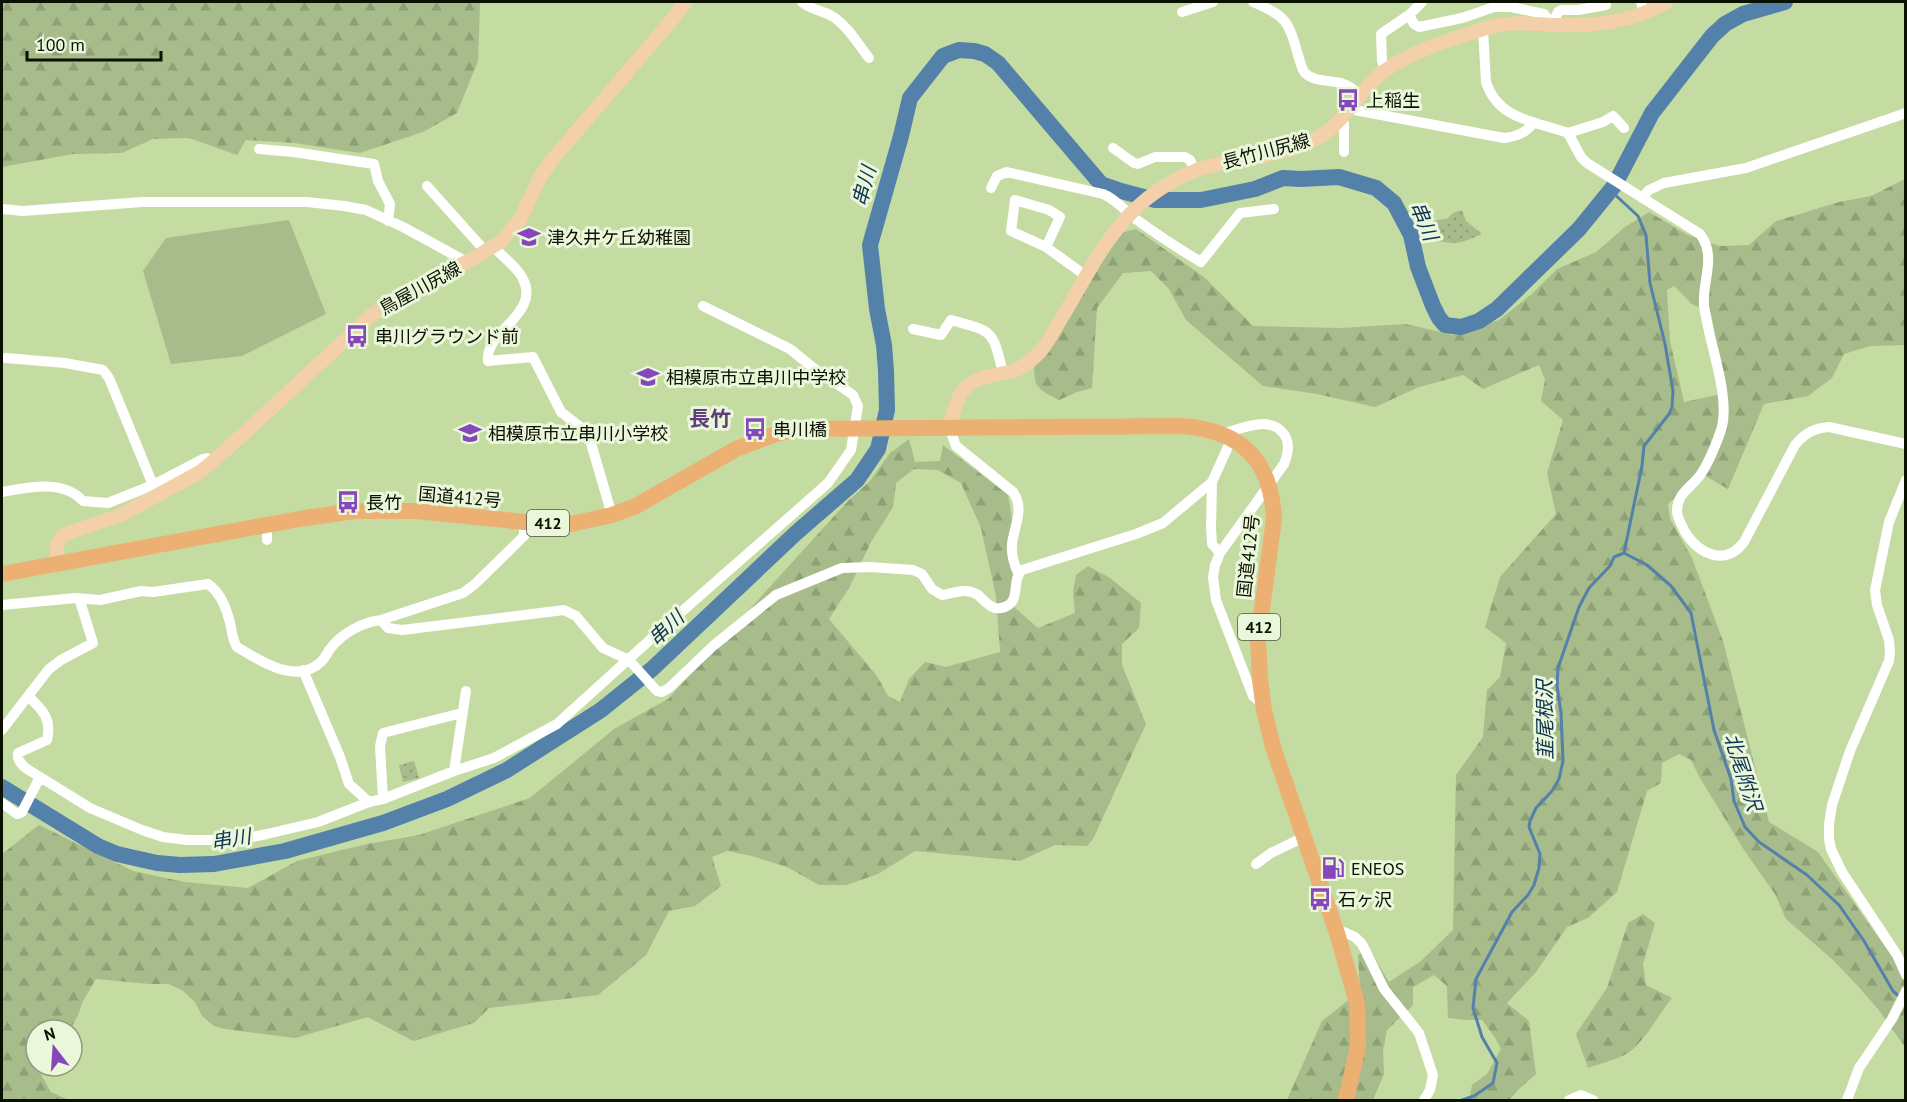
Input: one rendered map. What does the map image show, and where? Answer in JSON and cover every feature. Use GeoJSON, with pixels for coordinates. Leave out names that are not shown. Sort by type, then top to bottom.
{"type":"FeatureCollection","features":[{"type":"Feature","properties":{"kind":"highway","name":"国道412号"},"geometry":{"type":"LineString","coordinates":[[2,574],[267,532],[332,514],[370,510],[571,524],[612,515],[636,506],[736,449],[776,434],[798,429],[1183,426],[1204,428],[1227,436],[1246,448],[1258,463],[1269,484],[1273,499],[1274,519],[1258,639],[1263,704],[1273,747],[1337,933],[1357,1003],[1358,1046],[1346,1101]]}},
{"type":"Feature","properties":{"kind":"main road","name":"鳥屋川尻線"},"geometry":{"type":"LineString","coordinates":[[57,565],[57,544],[63,535],[121,516],[186,480],[212,462],[372,315],[406,292],[490,250],[509,234],[520,220],[542,174],[554,156],[655,41],[686,2]]}},
{"type":"Feature","properties":{"kind":"main road","name":"長竹川尻線"},"geometry":{"type":"LineString","coordinates":[[949,427],[959,398],[966,388],[982,378],[1018,369],[1041,351],[1109,239],[1131,212],[1163,187],[1190,173],[1220,163],[1298,147],[1320,136],[1346,113],[1385,70],[1414,54],[1483,30],[1514,23],[1607,22],[1627,19],[1642,8],[1666,2]]}},
{"type":"Feature","properties":{"kind":"street"},"geometry":{"type":"LineString","coordinates":[[802,2],[810,9],[826,12],[838,20],[869,58]]}},
{"type":"Feature","properties":{"kind":"street"},"geometry":{"type":"LineString","coordinates":[[1182,12],[1213,2]]}},
{"type":"Feature","properties":{"kind":"street"},"geometry":{"type":"LineString","coordinates":[[1253,2],[1272,10],[1287,21],[1306,73],[1318,79],[1347,85],[1361,96]]}},
{"type":"Feature","properties":{"kind":"street"},"geometry":{"type":"LineString","coordinates":[[1385,70],[1382,60],[1381,34],[1403,21],[1422,2]]}},
{"type":"Feature","properties":{"kind":"street"},"geometry":{"type":"LineString","coordinates":[[1409,15],[1419,27],[1462,18],[1494,7],[1510,7],[1544,14],[1552,24],[1561,10],[1578,10],[1606,5]]}},
{"type":"Feature","properties":{"kind":"street"},"geometry":{"type":"LineString","coordinates":[[1483,30],[1486,82],[1493,98],[1511,114],[1568,133],[1581,157],[1700,234],[1707,246],[1704,300],[1706,323],[1720,382],[1722,428],[1703,471],[1680,496],[1677,509],[1679,521],[1697,548],[1707,553],[1724,556],[1738,550],[1795,445],[1808,432],[1829,427],[1905,444]]}},
{"type":"Feature","properties":{"kind":"street"},"geometry":{"type":"LineString","coordinates":[[1344,152],[1346,113],[1504,138],[1517,135],[1531,127],[1533,122]]}},
{"type":"Feature","properties":{"kind":"street"},"geometry":{"type":"LineString","coordinates":[[1642,198],[1649,190],[1664,183],[1746,168],[1905,113]]}},
{"type":"Feature","properties":{"kind":"street"},"geometry":{"type":"LineString","coordinates":[[1568,133],[1603,122],[1613,116],[1624,128]]}},
{"type":"Feature","properties":{"kind":"street"},"geometry":{"type":"LineString","coordinates":[[1113,148],[1138,164],[1155,157],[1185,157],[1190,160],[1190,173]]}},
{"type":"Feature","properties":{"kind":"street"},"geometry":{"type":"LineString","coordinates":[[259,149],[374,164],[378,181],[390,204],[388,220]]}},
{"type":"Feature","properties":{"kind":"street"},"geometry":{"type":"LineString","coordinates":[[991,188],[997,177],[1007,172],[1103,194],[1131,212],[1159,236],[1201,262],[1240,213],[1274,209]]}},
{"type":"Feature","properties":{"kind":"street"},"geometry":{"type":"LineString","coordinates":[[427,186],[490,250],[519,272],[525,281],[526,294],[521,310],[493,344],[487,356],[488,361],[533,357],[561,412],[588,433],[612,515]]}},
{"type":"Feature","properties":{"kind":"street"},"geometry":{"type":"LineString","coordinates":[[1046,247],[1060,217],[1049,210],[1015,200],[1011,231],[1046,247],[1086,276]]}},
{"type":"Feature","properties":{"kind":"street"},"geometry":{"type":"LineString","coordinates":[[2,209],[23,211],[142,202],[307,202],[366,210],[467,262]]}},
{"type":"Feature","properties":{"kind":"street"},"geometry":{"type":"LineString","coordinates":[[28,696],[43,710],[50,729],[47,740],[18,753],[19,763],[39,779],[90,807],[142,830],[163,837],[187,840],[237,840],[318,822],[494,758],[557,724],[630,662],[828,483],[850,450],[859,429],[858,406],[853,395],[790,349],[703,306]]}},
{"type":"Feature","properties":{"kind":"street"},"geometry":{"type":"LineString","coordinates":[[913,329],[941,335],[951,320],[984,329],[995,344],[1003,373]]}},
{"type":"Feature","properties":{"kind":"street"},"geometry":{"type":"LineString","coordinates":[[6,358],[65,363],[103,370],[109,378],[153,485]]}},
{"type":"Feature","properties":{"kind":"street"},"geometry":{"type":"LineString","coordinates":[[1220,553],[1212,544],[1212,482],[1227,436],[1249,426],[1269,424],[1280,429],[1287,437],[1288,447],[1284,464],[1220,553],[1213,577],[1216,600],[1253,696],[1263,704]]}},
{"type":"Feature","properties":{"kind":"street"},"geometry":{"type":"LineString","coordinates":[[381,620],[388,628],[402,630],[564,610],[576,616],[603,648],[630,662],[657,690],[662,692],[713,646],[776,595],[842,568],[913,570],[922,574],[932,589],[942,595],[969,590],[995,608],[1006,606],[1011,603],[1016,592],[1018,573],[1012,552],[1019,509],[1016,496],[956,446],[949,427]]}},
{"type":"Feature","properties":{"kind":"street"},"geometry":{"type":"LineString","coordinates":[[2,492],[32,486],[67,489],[83,501],[108,503],[153,485],[203,459],[207,458],[212,462]]}},
{"type":"Feature","properties":{"kind":"street"},"geometry":{"type":"LineString","coordinates":[[1905,480],[1889,522],[1875,590],[1877,604],[1889,640],[1889,661],[1850,751],[1832,805],[1829,824],[1831,849],[1842,872],[1897,954],[1905,975]]}},
{"type":"Feature","properties":{"kind":"street"},"geometry":{"type":"LineString","coordinates":[[1018,573],[1163,523],[1212,482]]}},
{"type":"Feature","properties":{"kind":"street"},"geometry":{"type":"LineString","coordinates":[[2,605],[79,598],[100,600],[141,591],[153,592],[208,584],[216,590],[225,606],[234,643],[237,646],[267,664],[287,671],[303,670],[321,663],[330,649],[349,632],[371,621],[381,620],[464,593],[524,536],[524,522]]}},
{"type":"Feature","properties":{"kind":"street"},"geometry":{"type":"LineString","coordinates":[[2,730],[49,669],[93,643],[79,598]]}},
{"type":"Feature","properties":{"kind":"street"},"geometry":{"type":"LineString","coordinates":[[303,670],[349,783],[369,802]]}},
{"type":"Feature","properties":{"kind":"street"},"geometry":{"type":"LineString","coordinates":[[454,771],[466,691]]}},
{"type":"Feature","properties":{"kind":"street"},"geometry":{"type":"LineString","coordinates":[[383,799],[380,746],[383,733],[462,713]]}},
{"type":"Feature","properties":{"kind":"street"},"geometry":{"type":"LineString","coordinates":[[2,803],[17,814],[22,812],[39,779]]}},
{"type":"Feature","properties":{"kind":"street"},"geometry":{"type":"LineString","coordinates":[[1256,864],[1271,853],[1304,837]]}},
{"type":"Feature","properties":{"kind":"street"},"geometry":{"type":"LineString","coordinates":[[1337,933],[1344,932],[1362,944],[1384,989],[1419,1033],[1433,1076],[1430,1090],[1424,1101]]}},
{"type":"Feature","properties":{"kind":"street"},"geometry":{"type":"LineString","coordinates":[[1847,1101],[1859,1068],[1892,1019],[1905,993]]}},
{"type":"Feature","properties":{"kind":"street"},"geometry":{"type":"LineString","coordinates":[[1569,1101],[1581,1095],[1588,1099]]}},
{"type":"Feature","properties":{"kind":"green space"},"geometry":{"type":"Polygon","coordinates":[[[2,2],[480,2],[478,61],[457,113],[423,132],[360,153],[294,143],[246,140],[237,155],[189,138],[153,139],[122,153],[73,154],[2,167],[2,2]]]}},
{"type":"Feature","properties":{"kind":"green space"},"geometry":{"type":"Polygon","coordinates":[[[1905,179],[1905,345],[1870,346],[1844,354],[1832,378],[1808,396],[1764,404],[1728,489],[1700,473],[1668,504],[1670,519],[1692,558],[1723,641],[1769,822],[1818,852],[1905,975],[1905,1047],[1878,1009],[1856,984],[1833,960],[1786,919],[1775,894],[1744,850],[1691,760],[1679,754],[1662,763],[1661,783],[1647,791],[1617,892],[1588,918],[1567,927],[1536,972],[1507,1003],[1529,1021],[1536,1074],[1509,1100],[1469,1100],[1472,1085],[1487,1074],[1501,1049],[1482,1020],[1448,1018],[1447,986],[1434,975],[1413,987],[1413,1005],[1387,1030],[1383,1051],[1384,1074],[1373,1100],[1287,1100],[1322,1021],[1360,991],[1358,955],[1368,947],[1389,982],[1421,961],[1453,930],[1456,775],[1483,737],[1487,690],[1500,677],[1506,643],[1485,627],[1500,577],[1556,514],[1547,473],[1563,420],[1541,401],[1545,380],[1539,365],[1483,389],[1463,375],[1419,387],[1375,407],[1317,394],[1263,386],[1186,320],[1169,289],[1151,271],[1123,273],[1097,308],[1092,388],[1059,400],[1037,385],[1035,359],[1117,234],[1136,229],[1204,277],[1253,326],[1341,328],[1406,324],[1453,335],[1499,320],[1532,294],[1557,269],[1596,252],[1625,227],[1649,212],[1688,235],[1720,246],[1749,245],[1776,221],[1839,202],[1871,196],[1905,179]],[[1674,286],[1667,290],[1670,341],[1684,402],[1726,393],[1711,313],[1692,304],[1674,286]]]}},
{"type":"Feature","properties":{"kind":"green space"},"geometry":{"type":"Polygon","coordinates":[[[1462,210],[1466,221],[1482,234],[1456,243],[1436,241],[1429,221],[1447,219],[1453,213],[1462,210]]]}},
{"type":"Feature","properties":{"kind":"green space"},"geometry":{"type":"Polygon","coordinates":[[[289,220],[326,314],[242,356],[171,364],[143,271],[166,238],[289,220]]]}},
{"type":"Feature","properties":{"kind":"green space"},"geometry":{"type":"Polygon","coordinates":[[[909,439],[915,462],[940,461],[943,445],[1008,495],[1018,558],[1014,577],[1015,608],[1038,628],[1075,613],[1073,592],[1076,575],[1088,566],[1110,578],[1141,603],[1139,628],[1122,644],[1122,665],[1146,724],[1093,839],[1087,846],[1055,845],[1020,861],[915,851],[878,874],[846,885],[819,885],[787,867],[727,851],[712,857],[721,886],[695,906],[669,911],[646,955],[598,995],[489,1008],[474,1023],[413,1041],[368,1017],[295,1038],[225,1029],[214,1026],[202,1016],[195,1002],[183,991],[169,984],[96,979],[76,1018],[24,1018],[24,1078],[43,1078],[51,1092],[69,1100],[2,1100],[2,854],[39,825],[133,871],[185,882],[248,888],[297,861],[367,844],[419,835],[530,798],[614,729],[668,699],[848,501],[870,481],[890,453],[909,439]],[[914,469],[896,483],[893,507],[871,542],[850,586],[829,619],[877,676],[888,696],[900,702],[909,679],[925,662],[946,667],[1000,652],[996,596],[981,528],[961,483],[938,470],[914,469]]]}},
{"type":"Feature","properties":{"kind":"green space"},"geometry":{"type":"Polygon","coordinates":[[[414,761],[419,778],[403,782],[399,765],[414,761]]]}},
{"type":"Feature","properties":{"kind":"green space"},"geometry":{"type":"Polygon","coordinates":[[[1643,914],[1655,923],[1643,964],[1646,985],[1672,998],[1646,1034],[1628,1053],[1588,1068],[1576,1034],[1607,988],[1628,923],[1643,914]]]}},
{"type":"Feature","properties":{"kind":"waterway","name":"串川"},"geometry":{"type":"LineString","coordinates":[[2,787],[98,846],[117,854],[157,863],[214,864],[285,851],[383,823],[447,799],[507,770],[601,710],[652,669],[796,533],[857,480],[878,449],[887,410],[886,371],[870,245],[910,98],[943,56],[959,50],[974,51],[985,54],[998,63],[1101,184],[1121,191],[1155,200],[1201,200],[1255,189],[1283,178],[1339,177],[1376,188],[1394,203],[1411,235],[1418,267],[1439,318],[1445,325],[1461,327],[1479,321],[1497,309],[1579,229],[1614,186],[1652,113],[1712,36],[1725,24],[1743,14],[1785,2]]}},
{"type":"Feature","properties":{"kind":"waterway","name":"韮尾根沢"},"geometry":{"type":"LineString","coordinates":[[1611,191],[1638,216],[1646,235],[1650,283],[1665,344],[1673,391],[1669,414],[1644,446],[1624,553]]}},
{"type":"Feature","properties":{"kind":"waterway","name":"北尾附沢"},"geometry":{"type":"LineString","coordinates":[[1624,553],[1647,565],[1671,586],[1691,613],[1714,730],[1731,779],[1734,801],[1745,827],[1759,842],[1807,875],[1839,905],[1864,941],[1893,991],[1901,998]]}},
{"type":"Feature","properties":{"kind":"waterway","name":"韮尾根沢"},"geometry":{"type":"LineString","coordinates":[[1462,1100],[1474,1096],[1493,1083],[1497,1063],[1482,1037],[1473,1008],[1476,979],[1512,912],[1534,885],[1539,868],[1540,854],[1529,827],[1536,808],[1552,791],[1559,779],[1563,761],[1561,713],[1557,686],[1558,668],[1579,607],[1589,588],[1610,566],[1614,557],[1624,553]]}},
{"type":"Feature","properties":{"kind":"place","name":"上稲生"},"geometry":{"type":"Point","coordinates":[1348,100]}},
{"type":"Feature","properties":{"kind":"place","name":"津久井ケ丘幼稚園"},"geometry":{"type":"Point","coordinates":[529,237]}},
{"type":"Feature","properties":{"kind":"place","name":"串川グラウンド前"},"geometry":{"type":"Point","coordinates":[357,336]}},
{"type":"Feature","properties":{"kind":"place","name":"相模原市立串川中学校"},"geometry":{"type":"Point","coordinates":[648,377]}},
{"type":"Feature","properties":{"kind":"place","name":"串川橋"},"geometry":{"type":"Point","coordinates":[755,429]}},
{"type":"Feature","properties":{"kind":"place","name":"相模原市立串川小学校"},"geometry":{"type":"Point","coordinates":[470,433]}},
{"type":"Feature","properties":{"kind":"place","name":"長竹"},"geometry":{"type":"Point","coordinates":[348,502]}},
{"type":"Feature","properties":{"kind":"place","name":"ENEOS"},"geometry":{"type":"Point","coordinates":[1333,868]}},
{"type":"Feature","properties":{"kind":"place","name":"石ヶ沢"},"geometry":{"type":"Point","coordinates":[1320,899]}},
{"type":"Feature","properties":{"kind":"district","name":"長竹"},"geometry":{"type":"Point","coordinates":[710,418]}}]}
